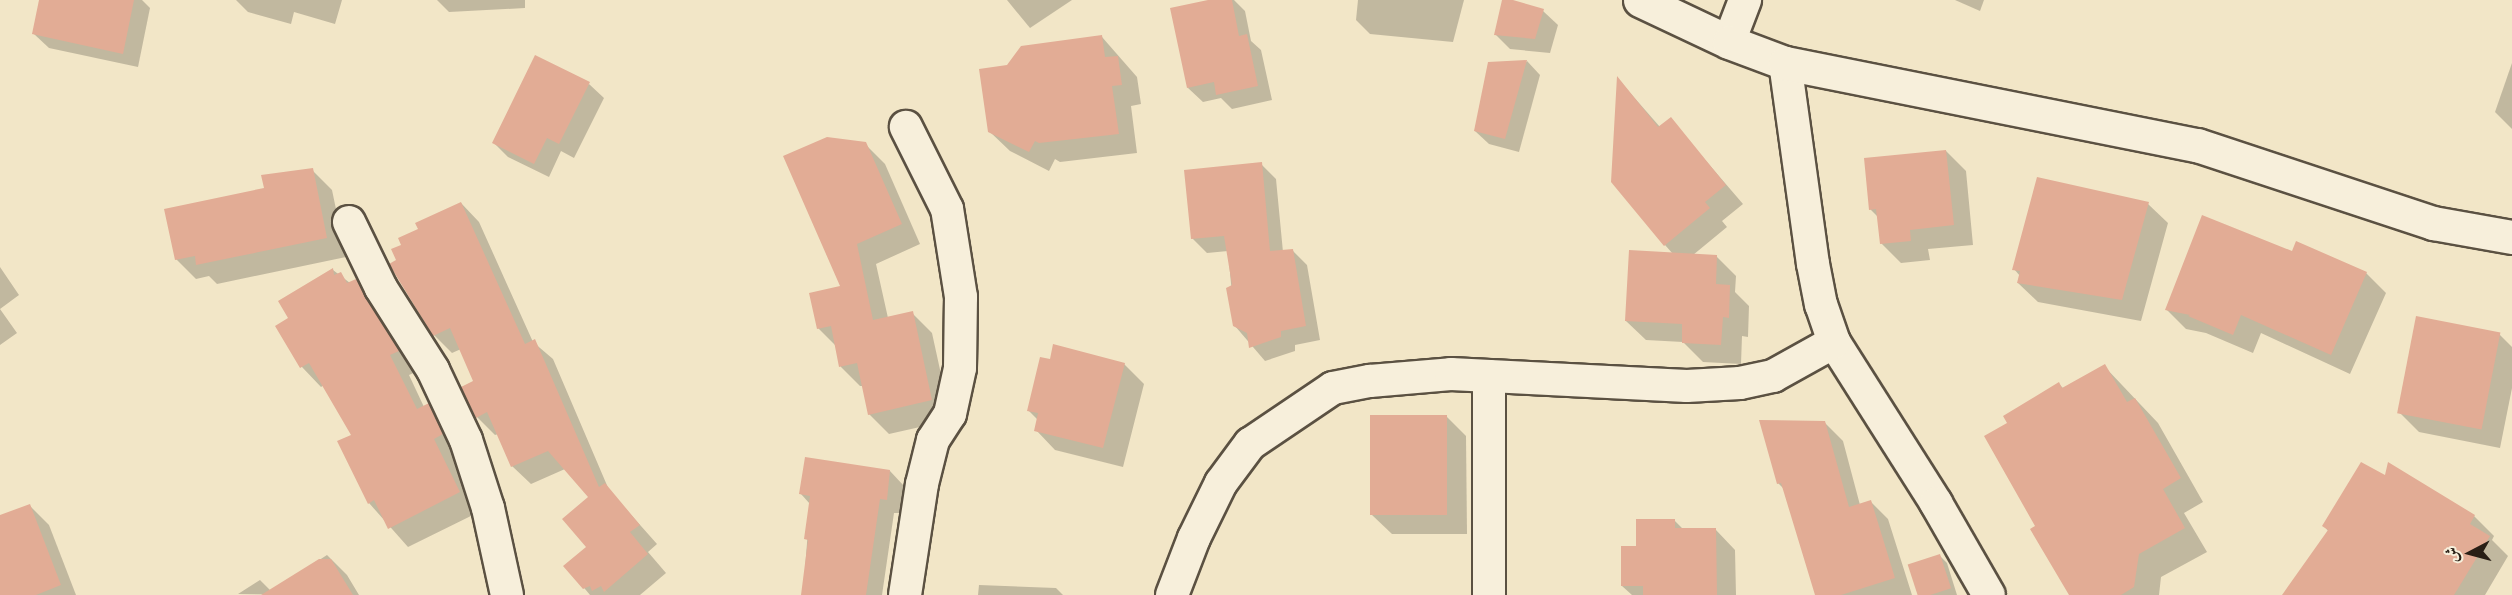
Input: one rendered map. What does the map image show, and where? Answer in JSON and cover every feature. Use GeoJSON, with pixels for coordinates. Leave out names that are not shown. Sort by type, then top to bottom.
{"type":"FeatureCollection","features":[{"type":"Feature","properties":{"kind":"street"},"geometry":{"type":"LineString","coordinates":[[1640,0],[1729,42],[1785,63],[2197,145],[2433,223],[2512,237]]}},
{"type":"Feature","properties":{"kind":"street"},"geometry":{"type":"LineString","coordinates":[[1729,42],[1745,0]]}},
{"type":"Feature","properties":{"kind":"street"},"geometry":{"type":"LineString","coordinates":[[1785,63],[1813,264],[1821,305],[1834,342],[1936,503],[1989,595]]}},
{"type":"Feature","properties":{"kind":"street"},"geometry":{"type":"LineString","coordinates":[[905,595],[922,484],[933,440],[950,414],[960,368],[961,297],[947,209],[906,127]]}},
{"type":"Feature","properties":{"kind":"street"},"geometry":{"type":"LineString","coordinates":[[349,222],[381,288],[433,370],[466,440],[488,508],[507,595]]}},
{"type":"Feature","properties":{"kind":"street"},"geometry":{"type":"LineString","coordinates":[[1172,595],[1194,538],[1221,483],[1250,444],[1286,417],[1333,388],[1370,381],[1451,374],[1687,386],[1740,383],[1773,376],[1834,342]]}},
{"type":"Feature","properties":{"kind":"street"},"geometry":{"type":"LineString","coordinates":[[1489,376],[1489,595]]}},
{"type":"Feature","properties":{"kind":"building"},"geometry":{"type":"Polygon","coordinates":[[[39,0],[134,0],[123,54],[32,34],[39,0]]]}},
{"type":"Feature","properties":{"kind":"building"},"geometry":{"type":"Polygon","coordinates":[[[1208,0],[1232,0],[1239,36],[1247,34],[1258,86],[1216,95],[1214,82],[1187,88],[1170,8],[1208,0]]]}},
{"type":"Feature","properties":{"kind":"building"},"geometry":{"type":"Polygon","coordinates":[[[1502,0],[1513,0],[1544,9],[1535,39],[1494,35],[1502,0]]]}},
{"type":"Feature","properties":{"kind":"building"},"geometry":{"type":"Polygon","coordinates":[[[1102,35],[1105,57],[1118,56],[1122,85],[1112,86],[1119,134],[1039,143],[1035,141],[1029,152],[988,132],[979,69],[1007,65],[1021,46],[1102,35]]]}},
{"type":"Feature","properties":{"kind":"building"},"geometry":{"type":"Polygon","coordinates":[[[535,55],[590,82],[559,144],[547,138],[534,164],[492,143],[535,55]]]}},
{"type":"Feature","properties":{"kind":"building"},"geometry":{"type":"Polygon","coordinates":[[[1527,60],[1505,139],[1474,131],[1488,62],[1527,60]]]}},
{"type":"Feature","properties":{"kind":"building"},"geometry":{"type":"Polygon","coordinates":[[[1617,76],[1658,127],[1671,117],[1726,185],[1705,202],[1710,208],[1664,246],[1611,182],[1617,76]]]}},
{"type":"Feature","properties":{"kind":"building"},"geometry":{"type":"Polygon","coordinates":[[[827,137],[866,142],[902,224],[857,244],[873,320],[913,311],[932,400],[868,415],[857,363],[839,367],[831,326],[817,329],[809,293],[840,286],[783,156],[827,137]]]}},
{"type":"Feature","properties":{"kind":"building"},"geometry":{"type":"Polygon","coordinates":[[[1946,150],[1954,225],[1910,230],[1911,241],[1880,244],[1876,209],[1869,210],[1864,158],[1946,150]]]}},
{"type":"Feature","properties":{"kind":"building"},"geometry":{"type":"Polygon","coordinates":[[[1262,162],[1270,251],[1293,249],[1306,326],[1281,331],[1281,337],[1249,348],[1247,333],[1233,326],[1226,288],[1232,285],[1224,236],[1191,239],[1184,170],[1262,162]]]}},
{"type":"Feature","properties":{"kind":"building"},"geometry":{"type":"Polygon","coordinates":[[[313,168],[327,238],[196,265],[195,256],[175,260],[164,209],[264,188],[261,175],[313,168]]]}},
{"type":"Feature","properties":{"kind":"building"},"geometry":{"type":"Polygon","coordinates":[[[2037,177],[2149,202],[2122,300],[2017,283],[2020,271],[2012,270],[2037,177]]]}},
{"type":"Feature","properties":{"kind":"building"},"geometry":{"type":"Polygon","coordinates":[[[461,202],[525,344],[535,339],[599,487],[605,483],[640,525],[630,532],[648,554],[604,592],[601,586],[592,591],[590,586],[583,589],[563,566],[586,547],[562,519],[588,497],[548,451],[511,467],[487,412],[476,418],[461,387],[473,381],[450,328],[433,336],[389,264],[396,260],[391,249],[401,245],[398,238],[418,229],[415,223],[461,202]]]}},
{"type":"Feature","properties":{"kind":"building"},"geometry":{"type":"Polygon","coordinates":[[[2202,215],[2292,251],[2296,241],[2367,272],[2331,355],[2241,315],[2233,335],[2188,316],[2190,315],[2165,310],[2202,215]]]}},
{"type":"Feature","properties":{"kind":"building"},"geometry":{"type":"Polygon","coordinates":[[[1629,250],[1717,255],[1716,284],[1730,285],[1729,318],[1723,317],[1721,345],[1682,343],[1682,324],[1625,321],[1629,250]]]}},
{"type":"Feature","properties":{"kind":"building"},"geometry":{"type":"Polygon","coordinates":[[[333,268],[334,275],[341,272],[347,283],[356,279],[399,351],[390,355],[417,409],[429,403],[443,434],[434,439],[460,492],[388,529],[374,500],[368,504],[337,441],[351,435],[309,363],[300,368],[275,326],[288,318],[278,301],[333,268]]]}},
{"type":"Feature","properties":{"kind":"building"},"geometry":{"type":"Polygon","coordinates":[[[2416,316],[2500,332],[2482,430],[2397,413],[2416,316]]]}},
{"type":"Feature","properties":{"kind":"building"},"geometry":{"type":"Polygon","coordinates":[[[1053,344],[1125,363],[1103,448],[1034,431],[1038,413],[1027,411],[1040,357],[1050,359],[1053,344]]]}},
{"type":"Feature","properties":{"kind":"building"},"geometry":{"type":"Polygon","coordinates":[[[2105,364],[2127,402],[2135,398],[2181,478],[2163,489],[2185,528],[2139,554],[2134,587],[2121,595],[2069,595],[2030,529],[2035,526],[1984,436],[2007,423],[2003,416],[2059,382],[2062,388],[2105,364]]]}},
{"type":"Feature","properties":{"kind":"building"},"geometry":{"type":"Polygon","coordinates":[[[1370,415],[1447,415],[1447,515],[1370,515],[1370,415]]]}},
{"type":"Feature","properties":{"kind":"building"},"geometry":{"type":"Polygon","coordinates":[[[1759,420],[1825,421],[1849,507],[1871,500],[1895,578],[1841,595],[1815,595],[1781,483],[1777,484],[1759,420]]]}},
{"type":"Feature","properties":{"kind":"building"},"geometry":{"type":"Polygon","coordinates":[[[805,457],[890,470],[887,500],[880,499],[866,595],[801,595],[808,540],[804,539],[810,496],[799,494],[805,457]]]}},
{"type":"Feature","properties":{"kind":"building"},"geometry":{"type":"Polygon","coordinates":[[[2361,462],[2385,475],[2388,462],[2475,515],[2470,524],[2490,536],[2454,595],[2282,595],[2328,530],[2322,526],[2361,462]]]}},
{"type":"Feature","properties":{"kind":"building"},"geometry":{"type":"Polygon","coordinates":[[[30,504],[61,585],[36,595],[0,595],[0,515],[30,504]]]}},
{"type":"Feature","properties":{"kind":"building"},"geometry":{"type":"Polygon","coordinates":[[[1636,519],[1675,519],[1675,528],[1716,528],[1717,595],[1643,595],[1643,586],[1621,586],[1621,546],[1636,546],[1636,519]]]}},
{"type":"Feature","properties":{"kind":"building"},"geometry":{"type":"Polygon","coordinates":[[[1940,554],[1951,588],[1930,595],[1918,595],[1908,565],[1940,554]]]}},
{"type":"Feature","properties":{"kind":"building"},"geometry":{"type":"Polygon","coordinates":[[[319,559],[331,559],[353,595],[261,595],[319,559]]]}}]}
